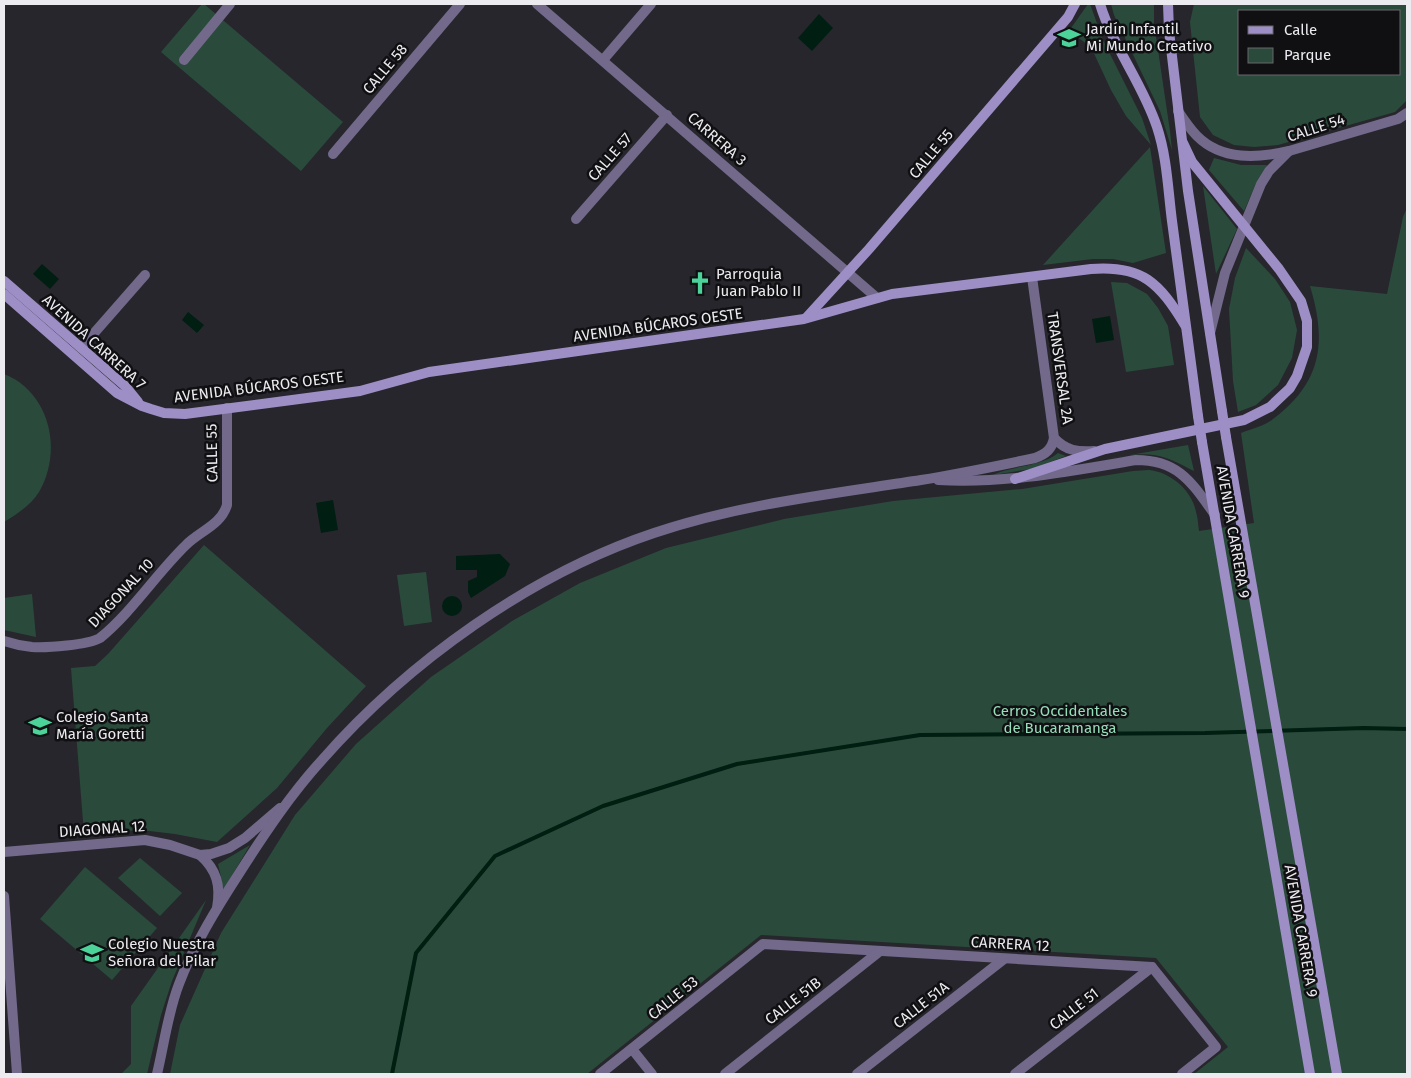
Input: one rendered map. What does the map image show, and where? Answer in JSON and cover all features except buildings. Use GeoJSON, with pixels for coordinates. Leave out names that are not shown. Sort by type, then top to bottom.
{"type":"FeatureCollection","features":[{"type":"Feature","properties":{"kind":"main road","name":"CALLE 55"},"geometry":{"type":"LineString","coordinates":[[804,320],[848,273],[1068,17],[1075,4]]}},
{"type":"Feature","properties":{"kind":"main road","name":"AVENIDA CARRERA 9"},"geometry":{"type":"LineString","coordinates":[[1100,4],[1109,29],[1157,127],[1164,162],[1202,442],[1310,1074]]}},
{"type":"Feature","properties":{"kind":"main road","name":"AVENIDA CARRERA 9"},"geometry":{"type":"LineString","coordinates":[[1168,4],[1169,31],[1182,143],[1226,437],[1337,1074]]}},
{"type":"Feature","properties":{"kind":"main road"},"geometry":{"type":"LineString","coordinates":[[1015,479],[1105,449],[1244,420],[1270,407],[1290,388],[1300,370],[1307,347],[1307,321],[1295,291],[1192,162],[1182,143]]}},
{"type":"Feature","properties":{"kind":"main road","name":"AVENIDA BÚCAROS OESTE"},"geometry":{"type":"LineString","coordinates":[[142,406],[174,414],[360,391],[429,372],[804,320],[892,294],[1104,268],[1118,268],[1129,271],[1153,283],[1163,292],[1185,325]]}},
{"type":"Feature","properties":{"kind":"main road","name":"AVENIDA CARRERA 7"},"geometry":{"type":"LineString","coordinates":[[4,281],[125,386],[142,406]]}},
{"type":"Feature","properties":{"kind":"main road","name":"AVENIDA CARRERA 7"},"geometry":{"type":"LineString","coordinates":[[4,294],[117,393],[142,406]]}},
{"type":"Feature","properties":{"kind":"street"},"geometry":{"type":"LineString","coordinates":[[184,60],[230,4]]}},
{"type":"Feature","properties":{"kind":"street","name":"CALLE 58"},"geometry":{"type":"LineString","coordinates":[[332,154],[460,4]]}},
{"type":"Feature","properties":{"kind":"street","name":"CARRERA 3"},"geometry":{"type":"LineString","coordinates":[[537,4],[877,298]]}},
{"type":"Feature","properties":{"kind":"street"},"geometry":{"type":"LineString","coordinates":[[603,60],[648,5]]}},
{"type":"Feature","properties":{"kind":"street"},"geometry":{"type":"LineString","coordinates":[[1178,111],[1197,136],[1207,145],[1220,151],[1246,156],[1289,151]]}},
{"type":"Feature","properties":{"kind":"street","name":"CALLE 54"},"geometry":{"type":"LineString","coordinates":[[1210,334],[1225,273],[1265,177],[1274,165],[1289,151],[1394,120],[1407,113]]}},
{"type":"Feature","properties":{"kind":"street","name":"CALLE 57"},"geometry":{"type":"LineString","coordinates":[[576,219],[667,115]]}},
{"type":"Feature","properties":{"kind":"street"},"geometry":{"type":"LineString","coordinates":[[81,348],[146,275]]}},
{"type":"Feature","properties":{"kind":"street","name":"TRANSVERSAL 2A"},"geometry":{"type":"LineString","coordinates":[[1032,276],[1054,438],[1065,448],[1075,451],[1105,449]]}},
{"type":"Feature","properties":{"kind":"street","name":"CALLE 55"},"geometry":{"type":"LineString","coordinates":[[227,408],[228,498]]}},
{"type":"Feature","properties":{"kind":"street"},"geometry":{"type":"LineString","coordinates":[[157,1074],[177,989],[184,972],[216,909],[288,800],[323,758],[376,704],[425,663],[490,614],[599,554],[652,534],[699,520],[795,498],[925,479],[1035,458],[1048,451],[1054,438]]}},
{"type":"Feature","properties":{"kind":"street"},"geometry":{"type":"LineString","coordinates":[[925,479],[965,482],[1015,479],[1136,460],[1152,460],[1166,464],[1179,471],[1192,484],[1216,520]]}},
{"type":"Feature","properties":{"kind":"street","name":"DIAGONAL 10"},"geometry":{"type":"LineString","coordinates":[[4,641],[39,647],[91,642],[100,638],[107,633],[187,543],[223,515],[228,498]]}},
{"type":"Feature","properties":{"kind":"street"},"geometry":{"type":"LineString","coordinates":[[200,855],[211,854],[229,848],[263,824],[288,800]]}},
{"type":"Feature","properties":{"kind":"street","name":"DIAGONAL 12"},"geometry":{"type":"LineString","coordinates":[[4,852],[145,840],[170,845],[200,855]]}},
{"type":"Feature","properties":{"kind":"street"},"geometry":{"type":"LineString","coordinates":[[200,855],[208,861],[217,878],[219,896],[216,909]]}},
{"type":"Feature","properties":{"kind":"street"},"geometry":{"type":"LineString","coordinates":[[4,903],[17,1074]]}},
{"type":"Feature","properties":{"kind":"street","name":"CARRERA 12"},"geometry":{"type":"LineString","coordinates":[[763,944],[1152,967]]}},
{"type":"Feature","properties":{"kind":"street","name":"CALLE 53"},"geometry":{"type":"LineString","coordinates":[[600,1074],[763,944]]}},
{"type":"Feature","properties":{"kind":"street","name":"CALLE 51B"},"geometry":{"type":"LineString","coordinates":[[725,1074],[880,952]]}},
{"type":"Feature","properties":{"kind":"street","name":"CALLE 51A"},"geometry":{"type":"LineString","coordinates":[[857,1074],[1004,959]]}},
{"type":"Feature","properties":{"kind":"street"},"geometry":{"type":"LineString","coordinates":[[1152,967],[1216,1047],[1182,1074]]}},
{"type":"Feature","properties":{"kind":"street","name":"CALLE 51"},"geometry":{"type":"LineString","coordinates":[[1015,1074],[1152,967]]}},
{"type":"Feature","properties":{"kind":"street"},"geometry":{"type":"LineString","coordinates":[[632,1049],[652,1074]]}},
{"type":"Feature","properties":{"kind":"green space"},"geometry":{"type":"Polygon","coordinates":[[[202,4],[343,122],[301,171],[161,52],[202,4]]]}},
{"type":"Feature","properties":{"kind":"green space"},"geometry":{"type":"Polygon","coordinates":[[[1088,4],[1090,4],[1103,40],[1142,118],[1151,145],[1126,116],[1111,90],[1091,47],[1069,31],[1088,4]]]}},
{"type":"Feature","properties":{"kind":"green space"},"geometry":{"type":"Polygon","coordinates":[[[1111,4],[1154,4],[1154,23],[1172,150],[1160,111],[1114,15],[1111,4]]]}},
{"type":"Feature","properties":{"kind":"green space"},"geometry":{"type":"Polygon","coordinates":[[[1194,4],[1407,4],[1407,100],[1395,112],[1278,145],[1254,147],[1234,145],[1213,135],[1200,117],[1190,22],[1194,4]]]}},
{"type":"Feature","properties":{"kind":"green space"},"geometry":{"type":"Polygon","coordinates":[[[1150,147],[1166,253],[1133,263],[1113,259],[1093,259],[1043,265],[1150,147]]]}},
{"type":"Feature","properties":{"kind":"green space"},"geometry":{"type":"Polygon","coordinates":[[[1214,158],[1241,165],[1267,165],[1257,181],[1244,211],[1209,170],[1214,158]]]}},
{"type":"Feature","properties":{"kind":"green space"},"geometry":{"type":"Polygon","coordinates":[[[1203,186],[1237,229],[1216,274],[1203,186]]]}},
{"type":"Feature","properties":{"kind":"green space","name":"Cerros Occidentales de Bucaramanga"},"geometry":{"type":"Polygon","coordinates":[[[1407,208],[1407,1074],[1194,1074],[1228,1047],[1156,958],[761,935],[587,1074],[170,1074],[180,1025],[221,933],[295,815],[356,744],[431,677],[512,621],[580,583],[666,548],[784,519],[893,501],[1022,489],[1149,470],[1157,471],[1172,478],[1190,496],[1194,504],[1199,531],[1254,523],[1241,433],[1273,419],[1302,390],[1311,375],[1319,343],[1315,306],[1310,286],[1387,294],[1403,217],[1407,208]]]}},
{"type":"Feature","properties":{"kind":"green space"},"geometry":{"type":"Polygon","coordinates":[[[1246,248],[1275,279],[1290,302],[1297,330],[1292,358],[1278,385],[1256,405],[1238,412],[1233,381],[1229,309],[1235,278],[1246,248]]]}},
{"type":"Feature","properties":{"kind":"green space"},"geometry":{"type":"Polygon","coordinates":[[[1111,282],[1127,283],[1147,294],[1158,308],[1168,326],[1174,365],[1126,372],[1111,282]]]}},
{"type":"Feature","properties":{"kind":"green space"},"geometry":{"type":"Polygon","coordinates":[[[4,374],[20,383],[32,394],[42,408],[48,424],[51,441],[50,459],[46,476],[39,492],[28,505],[4,522],[4,374]]]}},
{"type":"Feature","properties":{"kind":"green space"},"geometry":{"type":"Polygon","coordinates":[[[1188,445],[1194,471],[1159,456],[1147,454],[1128,455],[1188,445]]]}},
{"type":"Feature","properties":{"kind":"green space"},"geometry":{"type":"Polygon","coordinates":[[[1058,453],[1066,456],[1031,469],[993,475],[1044,461],[1058,453]]]}},
{"type":"Feature","properties":{"kind":"green space"},"geometry":{"type":"Polygon","coordinates":[[[204,545],[366,686],[327,728],[277,788],[217,842],[141,830],[84,834],[71,668],[95,666],[108,654],[204,545]]]}},
{"type":"Feature","properties":{"kind":"green space"},"geometry":{"type":"Polygon","coordinates":[[[426,572],[432,622],[404,626],[397,575],[426,572]]]}},
{"type":"Feature","properties":{"kind":"green space"},"geometry":{"type":"Polygon","coordinates":[[[32,594],[36,637],[4,630],[4,598],[32,594]]]}},
{"type":"Feature","properties":{"kind":"green space"},"geometry":{"type":"Polygon","coordinates":[[[250,845],[222,892],[222,881],[218,864],[250,845]]]}},
{"type":"Feature","properties":{"kind":"green space"},"geometry":{"type":"Polygon","coordinates":[[[140,858],[182,893],[160,916],[118,878],[140,858]]]}},
{"type":"Feature","properties":{"kind":"green space"},"geometry":{"type":"Polygon","coordinates":[[[85,867],[157,928],[112,980],[40,919],[85,867]]]}},
{"type":"Feature","properties":{"kind":"green space"},"geometry":{"type":"Polygon","coordinates":[[[206,900],[172,981],[161,1015],[147,1074],[121,1074],[131,1064],[131,1006],[206,900]]]}},
{"type":"Feature","properties":{"kind":"shaded area"},"geometry":{"type":"Polygon","coordinates":[[[819,14],[833,28],[812,51],[798,38],[819,14]]]}},
{"type":"Feature","properties":{"kind":"shaded area"},"geometry":{"type":"Polygon","coordinates":[[[42,264],[59,279],[50,289],[33,274],[42,264]]]}},
{"type":"Feature","properties":{"kind":"shaded area"},"geometry":{"type":"Polygon","coordinates":[[[188,312],[204,325],[197,333],[182,320],[188,312]]]}},
{"type":"Feature","properties":{"kind":"shaded area"},"geometry":{"type":"Polygon","coordinates":[[[1110,316],[1114,340],[1096,343],[1092,319],[1110,316]]]}},
{"type":"Feature","properties":{"kind":"shaded area"},"geometry":{"type":"Polygon","coordinates":[[[333,500],[338,530],[321,533],[316,503],[333,500]]]}},
{"type":"Feature","properties":{"kind":"shaded area"},"geometry":{"type":"Polygon","coordinates":[[[500,554],[510,564],[505,576],[471,598],[468,592],[468,581],[477,577],[477,570],[456,570],[456,556],[500,554]]]}},
{"type":"Feature","properties":{"kind":"shaded area"},"geometry":{"type":"Polygon","coordinates":[[[452,596],[459,599],[462,606],[459,613],[452,616],[445,613],[442,606],[445,599],[452,596]]]}},
{"type":"Feature","properties":{"kind":"waterway"},"geometry":{"type":"LineString","coordinates":[[392,1074],[416,953],[495,856],[603,806],[737,764],[920,735],[1205,733],[1364,728],[1407,729]]}},
{"type":"Feature","properties":{"kind":"place","name":"Jardín Infantil Mi Mundo Creativo"},"geometry":{"type":"Point","coordinates":[1069,38]}},
{"type":"Feature","properties":{"kind":"place","name":"Parroquia Juan Pablo II"},"geometry":{"type":"Point","coordinates":[700,283]}},
{"type":"Feature","properties":{"kind":"place","name":"Colegio Santa María Goretti"},"geometry":{"type":"Point","coordinates":[40,726]}},
{"type":"Feature","properties":{"kind":"place","name":"Colegio Nuestra Señora del Pilar"},"geometry":{"type":"Point","coordinates":[92,953]}}]}
